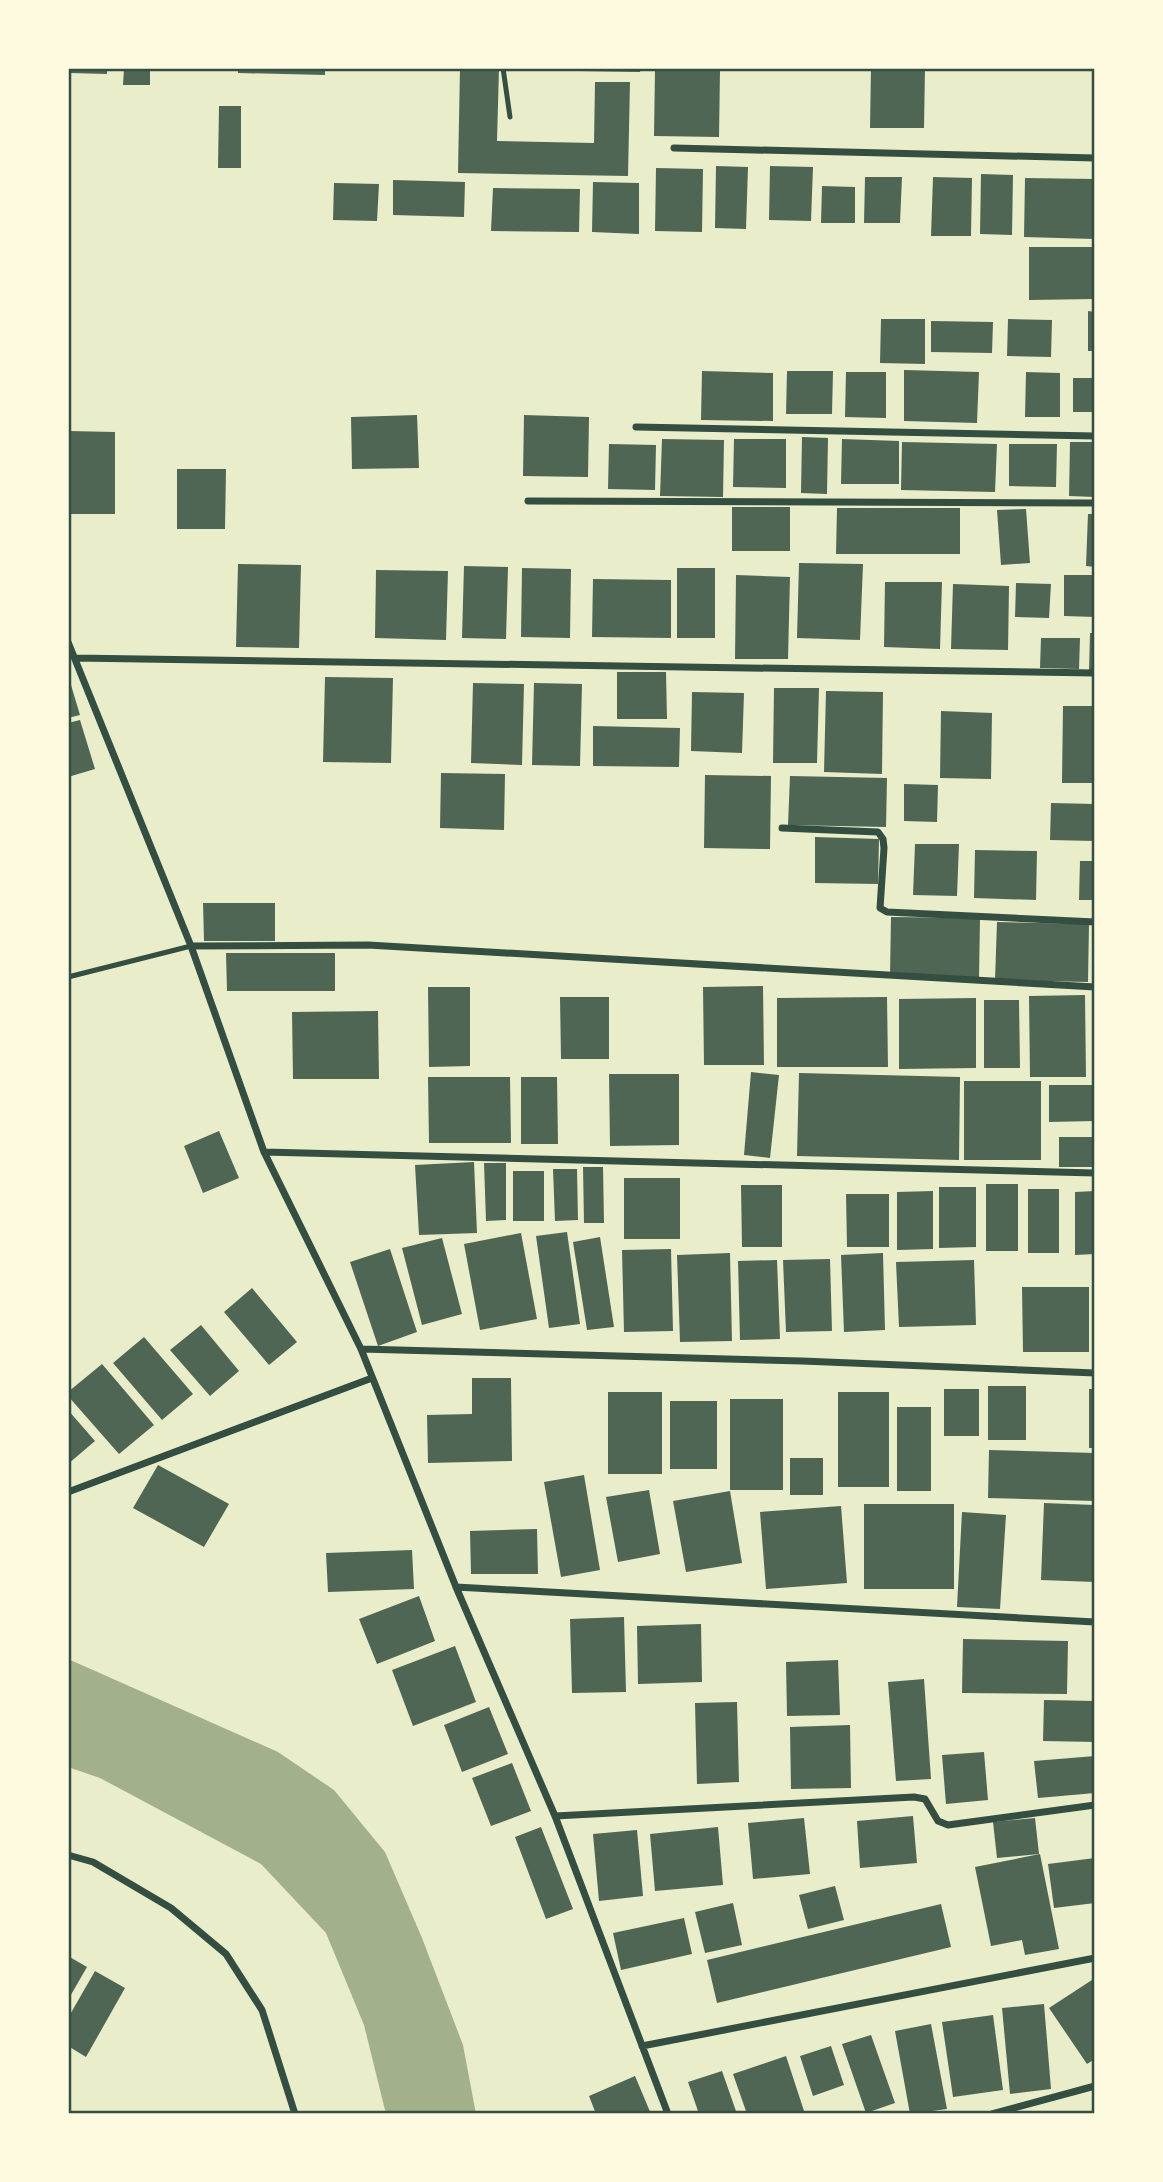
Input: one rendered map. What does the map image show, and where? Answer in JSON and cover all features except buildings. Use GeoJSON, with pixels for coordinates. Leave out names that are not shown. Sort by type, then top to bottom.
{"type":"FeatureCollection","features":[{"type":"Feature","properties":{"kind":"street"},"geometry":{"type":"LineString","coordinates":[[674,148],[1095,158]]}},
{"type":"Feature","properties":{"kind":"street"},"geometry":{"type":"LineString","coordinates":[[636,427],[1095,436]]}},
{"type":"Feature","properties":{"kind":"street"},"geometry":{"type":"LineString","coordinates":[[528,501],[1095,503]]}},
{"type":"Feature","properties":{"kind":"street"},"geometry":{"type":"LineString","coordinates":[[68,642],[191,946],[264,1152],[360,1349],[456,1587],[555,1816],[668,2114]]}},
{"type":"Feature","properties":{"kind":"street"},"geometry":{"type":"LineString","coordinates":[[75,657],[1095,673]]}},
{"type":"Feature","properties":{"kind":"street"},"geometry":{"type":"LineString","coordinates":[[782,828],[878,832],[883,839],[884,848],[880,908],[887,912],[1095,922]]}},
{"type":"Feature","properties":{"kind":"street"},"geometry":{"type":"LineString","coordinates":[[191,946],[368,945],[1095,987]]}},
{"type":"Feature","properties":{"kind":"street"},"geometry":{"type":"LineString","coordinates":[[264,1152],[1095,1172]]}},
{"type":"Feature","properties":{"kind":"street"},"geometry":{"type":"LineString","coordinates":[[360,1349],[802,1361],[1095,1373]]}},
{"type":"Feature","properties":{"kind":"street"},"geometry":{"type":"LineString","coordinates":[[68,1492],[372,1378]]}},
{"type":"Feature","properties":{"kind":"street"},"geometry":{"type":"LineString","coordinates":[[456,1587],[1095,1622]]}},
{"type":"Feature","properties":{"kind":"street"},"geometry":{"type":"LineString","coordinates":[[555,1816],[914,1797],[925,1799],[938,1821],[948,1825],[1095,1805]]}},
{"type":"Feature","properties":{"kind":"street"},"geometry":{"type":"LineString","coordinates":[[68,1855],[93,1862],[171,1908],[226,1955],[262,2010],[295,2114]]}},
{"type":"Feature","properties":{"kind":"street"},"geometry":{"type":"LineString","coordinates":[[642,2046],[1095,1958]]}},
{"type":"Feature","properties":{"kind":"street"},"geometry":{"type":"LineString","coordinates":[[992,2114],[1095,2086]]}},
{"type":"Feature","properties":{"kind":"lane"},"geometry":{"type":"LineString","coordinates":[[503,68],[510,117]]}},
{"type":"Feature","properties":{"kind":"lane"},"geometry":{"type":"LineString","coordinates":[[68,978],[191,946]]}},
{"type":"Feature","properties":{"kind":"shaded area"},"geometry":{"type":"Polygon","coordinates":[[[68,1659],[278,1752],[334,1790],[385,1852],[463,2045],[476,2114],[386,2114],[364,2025],[326,1933],[261,1864],[100,1778],[68,1767],[68,1659]]]}}]}
